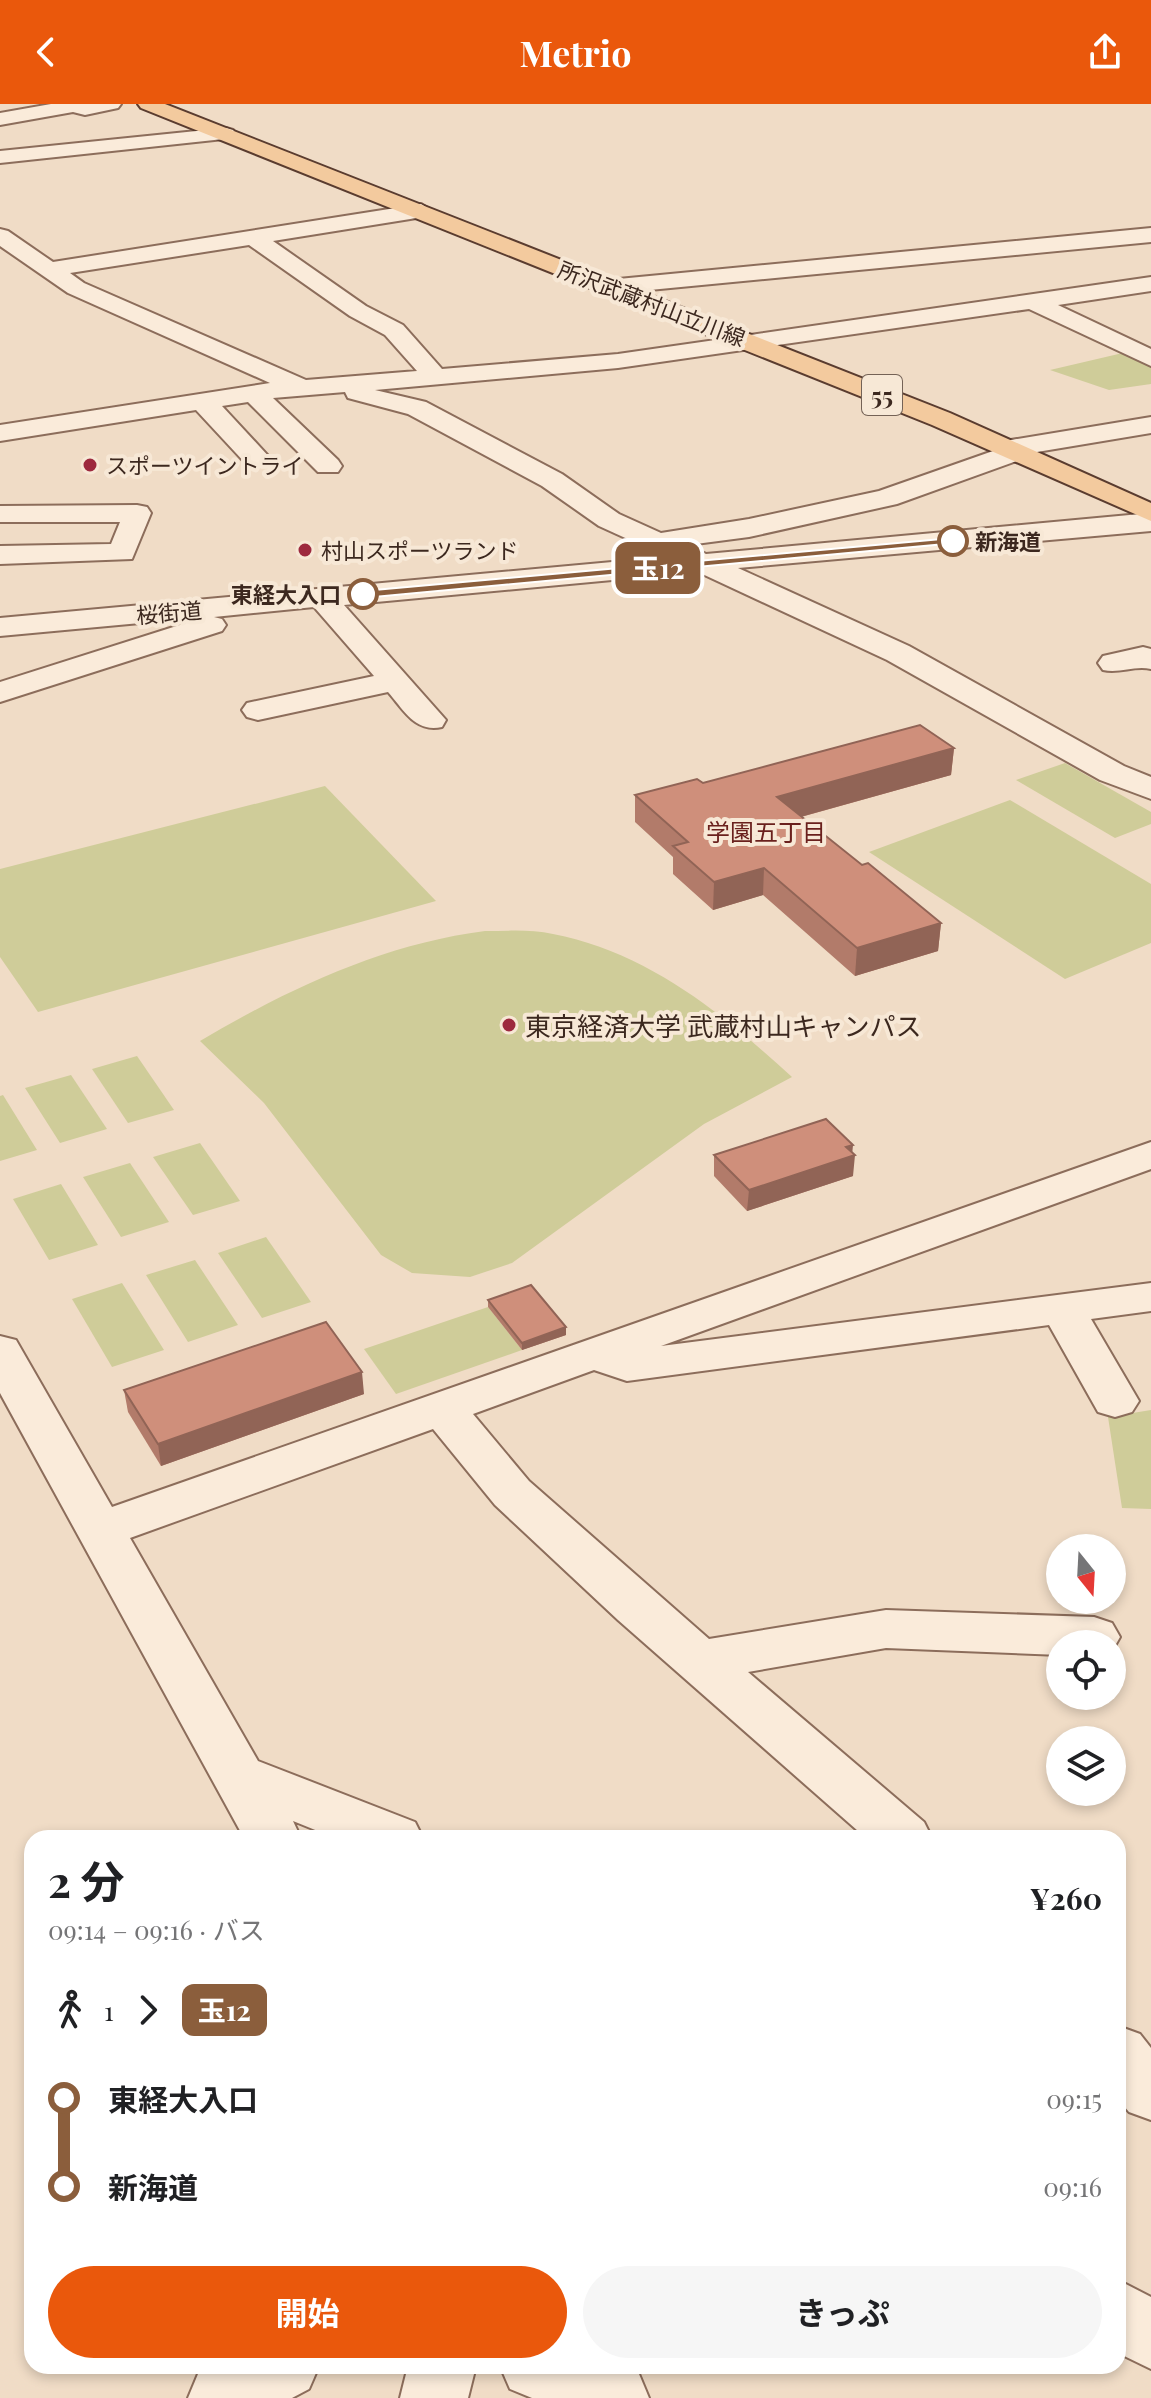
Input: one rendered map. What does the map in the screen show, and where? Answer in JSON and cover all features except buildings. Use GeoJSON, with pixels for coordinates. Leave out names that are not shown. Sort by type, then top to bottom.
{"type":"FeatureCollection","features":[{"type":"Feature","properties":{"kind":"main road","name":"所沢武蔵村山立川線"},"geometry":{"type":"LineString","coordinates":[[155,107],[941,419],[1151,513]]}},
{"type":"Feature","properties":{"kind":"street"},"geometry":{"type":"LineString","coordinates":[[0,119],[73,106],[85,109],[111,104]]}},
{"type":"Feature","properties":{"kind":"street"},"geometry":{"type":"LineString","coordinates":[[0,140],[155,107]]}},
{"type":"Feature","properties":{"kind":"street"},"geometry":{"type":"LineString","coordinates":[[0,157],[226,134]]}},
{"type":"Feature","properties":{"kind":"street"},"geometry":{"type":"LineString","coordinates":[[0,140],[30,154]]}},
{"type":"Feature","properties":{"kind":"street"},"geometry":{"type":"LineString","coordinates":[[52,269],[421,211]]}},
{"type":"Feature","properties":{"kind":"street"},"geometry":{"type":"LineString","coordinates":[[681,292],[1151,235]]}},
{"type":"Feature","properties":{"kind":"street"},"geometry":{"type":"LineString","coordinates":[[0,236],[76,288],[313,386],[417,408],[552,480],[609,520],[659,540],[898,653],[1112,773],[1151,789]]}},
{"type":"Feature","properties":{"kind":"street"},"geometry":{"type":"LineString","coordinates":[[256,239],[358,311],[394,330],[435,376]]}},
{"type":"Feature","properties":{"kind":"street"},"geometry":{"type":"LineString","coordinates":[[608,287],[864,268],[1078,263],[1151,246]]}},
{"type":"Feature","properties":{"kind":"street"},"geometry":{"type":"LineString","coordinates":[[1078,263],[1139,285],[1151,298]]}},
{"type":"Feature","properties":{"kind":"street"},"geometry":{"type":"LineString","coordinates":[[0,433],[313,386],[618,361],[1139,285]]}},
{"type":"Feature","properties":{"kind":"street"},"geometry":{"type":"LineString","coordinates":[[1030,300],[1151,359]]}},
{"type":"Feature","properties":{"kind":"street"},"geometry":{"type":"LineString","coordinates":[[253,393],[328,466]]}},
{"type":"Feature","properties":{"kind":"street"},"geometry":{"type":"LineString","coordinates":[[202,401],[258,460]]}},
{"type":"Feature","properties":{"kind":"street"},"geometry":{"type":"LineString","coordinates":[[356,595],[414,575],[749,528],[887,498],[1008,451],[1151,425]]}},
{"type":"Feature","properties":{"kind":"street"},"geometry":{"type":"LineString","coordinates":[[0,514],[137,513],[122,553],[0,555]]}},
{"type":"Feature","properties":{"kind":"street","name":"桜街道"},"geometry":{"type":"LineString","coordinates":[[0,627],[1151,522]]}},
{"type":"Feature","properties":{"kind":"street"},"geometry":{"type":"LineString","coordinates":[[0,692],[308,600],[395,681],[430,720]]}},
{"type":"Feature","properties":{"kind":"street"},"geometry":{"type":"LineString","coordinates":[[1114,663],[1143,656],[1151,660]]}},
{"type":"Feature","properties":{"kind":"street"},"geometry":{"type":"LineString","coordinates":[[258,710],[395,681]]}},
{"type":"Feature","properties":{"kind":"street"},"geometry":{"type":"LineString","coordinates":[[102,1529],[1151,1155]]}},
{"type":"Feature","properties":{"kind":"street"},"geometry":{"type":"LineString","coordinates":[[591,1356],[627,1366],[1151,1297]]}},
{"type":"Feature","properties":{"kind":"street"},"geometry":{"type":"LineString","coordinates":[[1063,1310],[1115,1401]]}},
{"type":"Feature","properties":{"kind":"street"},"geometry":{"type":"LineString","coordinates":[[0,1351],[268,1830]]}},
{"type":"Feature","properties":{"kind":"street"},"geometry":{"type":"LineString","coordinates":[[442,1408],[512,1493],[699,1661],[895,1830]]}},
{"type":"Feature","properties":{"kind":"street"},"geometry":{"type":"LineString","coordinates":[[699,1661],[886,1629],[1046,1635]]}},
{"type":"Feature","properties":{"kind":"street"},"geometry":{"type":"LineString","coordinates":[[238,1776],[375,1830]]}},
{"type":"Feature","properties":{"kind":"street"},"geometry":{"type":"LineString","coordinates":[[1126,2063],[1151,2093]]}},
{"type":"Feature","properties":{"kind":"street"},"geometry":{"type":"LineString","coordinates":[[1126,2318],[1151,2337]]}},
{"type":"Feature","properties":{"kind":"street"},"geometry":{"type":"LineString","coordinates":[[222,2398],[269,2374]]}},
{"type":"Feature","properties":{"kind":"street"},"geometry":{"type":"LineString","coordinates":[[434,2398],[440,2374]]}},
{"type":"Feature","properties":{"kind":"street"},"geometry":{"type":"LineString","coordinates":[[554,2374],[615,2398]]}},
{"type":"Feature","properties":{"kind":"shaded area"},"geometry":{"type":"Polygon","coordinates":[[[1127,352],[1151,363],[1151,384],[1109,390],[1050,370],[1127,352]]]}},
{"type":"Feature","properties":{"kind":"shaded area"},"geometry":{"type":"Polygon","coordinates":[[[1065,763],[1151,812],[1151,824],[1115,838],[1016,780],[1065,763]]]}},
{"type":"Feature","properties":{"kind":"shaded area"},"geometry":{"type":"Polygon","coordinates":[[[325,786],[436,901],[38,1012],[0,957],[0,869],[325,786]]]}},
{"type":"Feature","properties":{"kind":"shaded area"},"geometry":{"type":"Polygon","coordinates":[[[1010,800],[1151,884],[1151,943],[1065,979],[869,852],[1010,800]]]}},
{"type":"Feature","properties":{"kind":"shaded area"},"geometry":{"type":"Polygon","coordinates":[[[485,931],[545,932],[620,955],[682,988],[738,1030],[792,1077],[704,1124],[512,1263],[470,1277],[412,1273],[381,1255],[264,1103],[200,1041],[267,1004],[337,971],[410,946],[485,931]]]}},
{"type":"Feature","properties":{"kind":"shaded area"},"geometry":{"type":"Polygon","coordinates":[[[137,1056],[174,1110],[128,1123],[92,1069],[137,1056]]]}},
{"type":"Feature","properties":{"kind":"shaded area"},"geometry":{"type":"Polygon","coordinates":[[[71,1075],[107,1129],[60,1143],[25,1088],[71,1075]]]}},
{"type":"Feature","properties":{"kind":"shaded area"},"geometry":{"type":"Polygon","coordinates":[[[3,1095],[37,1150],[0,1161],[0,1096],[3,1095]]]}},
{"type":"Feature","properties":{"kind":"shaded area"},"geometry":{"type":"Polygon","coordinates":[[[200,1143],[240,1201],[193,1215],[153,1157],[200,1143]]]}},
{"type":"Feature","properties":{"kind":"shaded area"},"geometry":{"type":"Polygon","coordinates":[[[130,1163],[169,1222],[121,1237],[83,1177],[130,1163]]]}},
{"type":"Feature","properties":{"kind":"shaded area"},"geometry":{"type":"Polygon","coordinates":[[[61,1184],[98,1245],[49,1260],[13,1199],[61,1184]]]}},
{"type":"Feature","properties":{"kind":"shaded area"},"geometry":{"type":"Polygon","coordinates":[[[266,1237],[311,1302],[262,1318],[218,1253],[266,1237]]]}},
{"type":"Feature","properties":{"kind":"shaded area"},"geometry":{"type":"Polygon","coordinates":[[[195,1260],[238,1325],[188,1342],[146,1275],[195,1260]]]}},
{"type":"Feature","properties":{"kind":"shaded area"},"geometry":{"type":"Polygon","coordinates":[[[122,1283],[164,1350],[112,1367],[72,1299],[122,1283]]]}},
{"type":"Feature","properties":{"kind":"shaded area"},"geometry":{"type":"Polygon","coordinates":[[[488,1307],[522,1350],[396,1394],[364,1349],[488,1307]]]}},
{"type":"Feature","properties":{"kind":"shaded area"},"geometry":{"type":"Polygon","coordinates":[[[1151,1410],[1151,1509],[1122,1508],[1108,1417],[1151,1410]]]}},
{"type":"Feature","properties":{"kind":"bus line","name":"玉12"},"geometry":{"type":"LineString","coordinates":[[363,594],[953,541]]}},
{"type":"Feature","properties":{"kind":"place","name":"スポーツイントライ"},"geometry":{"type":"Point","coordinates":[90,465]}},
{"type":"Feature","properties":{"kind":"place","name":"新海道"},"geometry":{"type":"Point","coordinates":[953,541]}},
{"type":"Feature","properties":{"kind":"place","name":"村山スポーツランド"},"geometry":{"type":"Point","coordinates":[305,550]}},
{"type":"Feature","properties":{"kind":"place","name":"東経大入口"},"geometry":{"type":"Point","coordinates":[363,594]}},
{"type":"Feature","properties":{"kind":"place","name":"東京経済大学 武蔵村山キャンパス"},"geometry":{"type":"Point","coordinates":[509,1025]}},
{"type":"Feature","properties":{"kind":"district","name":"学園五丁目"},"geometry":{"type":"Point","coordinates":[766,831]}}]}
